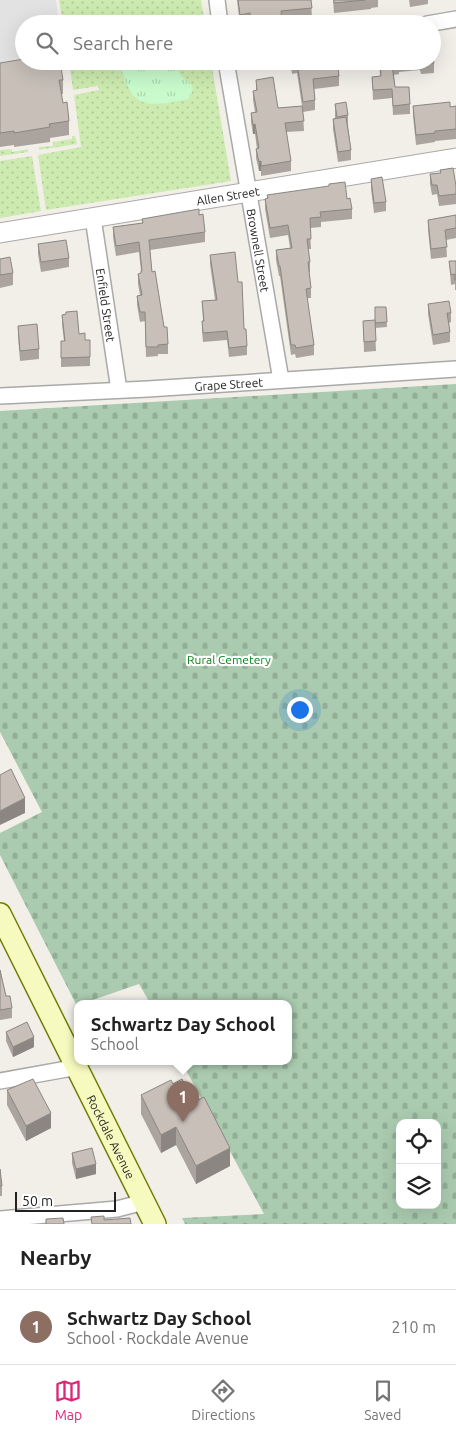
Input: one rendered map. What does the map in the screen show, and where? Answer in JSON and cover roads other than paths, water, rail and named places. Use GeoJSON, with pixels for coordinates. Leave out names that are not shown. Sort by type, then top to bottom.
{"type":"FeatureCollection","features":[{"type":"Feature","properties":{"kind":"main road","name":"Rockdale Avenue"},"geometry":{"type":"LineString","coordinates":[[0,914],[8,946],[74,1060]]}},
{"type":"Feature","properties":{"kind":"main road","name":"Rockdale Avenue"},"geometry":{"type":"LineString","coordinates":[[78,1067],[155,1224]]}},
{"type":"Feature","properties":{"kind":"street"},"geometry":{"type":"LineString","coordinates":[[217,0],[219,15]]}},
{"type":"Feature","properties":{"kind":"street"},"geometry":{"type":"LineString","coordinates":[[441,22],[456,19]]}},
{"type":"Feature","properties":{"kind":"street","name":"Brownell Street"},"geometry":{"type":"LineString","coordinates":[[228,70],[281,380]]}},
{"type":"Feature","properties":{"kind":"street","name":"Allen Street"},"geometry":{"type":"LineString","coordinates":[[0,233],[456,158]]}},
{"type":"Feature","properties":{"kind":"street","name":"Enfield Street"},"geometry":{"type":"LineString","coordinates":[[93,218],[119,390]]}},
{"type":"Feature","properties":{"kind":"street","name":"Grape Street"},"geometry":{"type":"LineString","coordinates":[[0,396],[456,369]]}},
{"type":"Feature","properties":{"kind":"street"},"geometry":{"type":"LineString","coordinates":[[0,1081],[78,1067]]}},
{"type":"Feature","properties":{"kind":"street"},"geometry":{"type":"LineString","coordinates":[[0,1219],[31,1220],[117,1209],[144,1202]]}},
{"type":"Feature","properties":{"kind":"place","name":"Schwartz Day School"},"geometry":{"type":"Point","coordinates":[183,1122]}},
{"type":"Feature","properties":{"kind":"park label","name":"Rural Cemetery"},"geometry":{"type":"Point","coordinates":[229,659]}}]}
